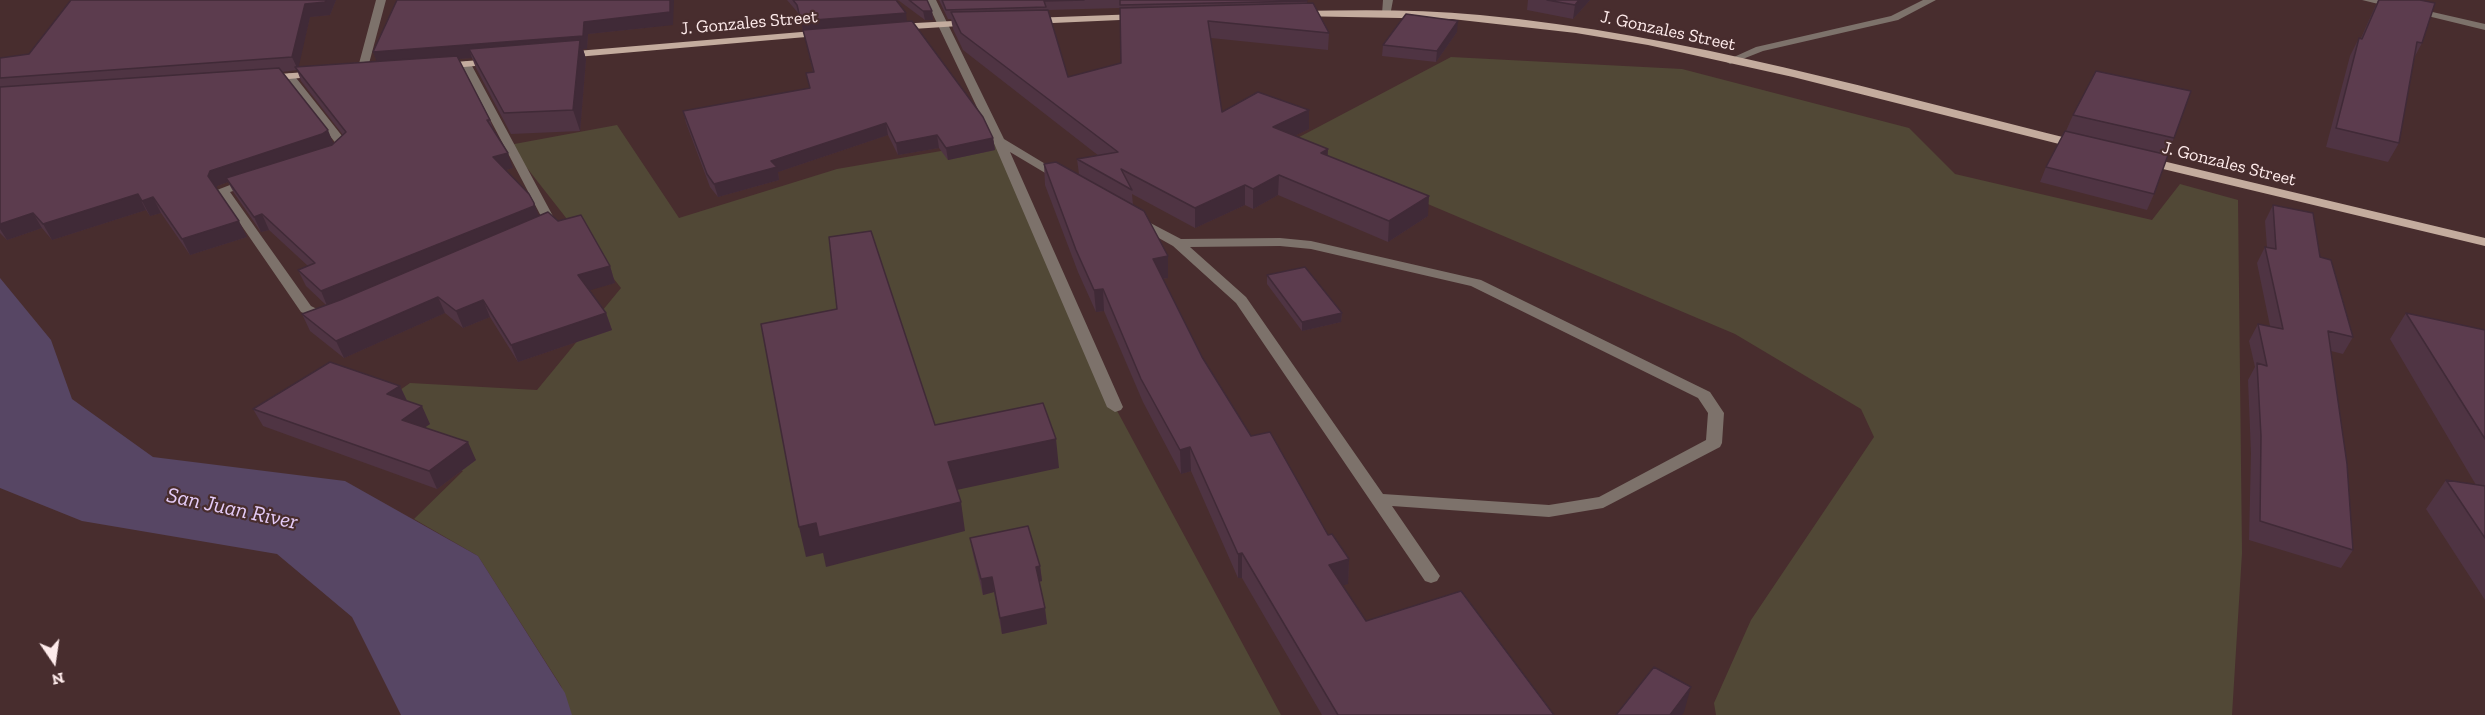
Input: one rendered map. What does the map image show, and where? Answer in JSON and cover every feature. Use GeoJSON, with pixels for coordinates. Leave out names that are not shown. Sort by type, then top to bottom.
{"type":"FeatureCollection","features":[{"type":"Feature","properties":{"kind":"main road","name":"J. Gonzales Street"},"geometry":{"type":"LineString","coordinates":[[1287,15],[1387,15],[1500,19],[1553,26],[1730,61],[2089,147]]}},
{"type":"Feature","properties":{"kind":"main road"},"geometry":{"type":"LineString","coordinates":[[1024,21],[1150,16]]}},
{"type":"Feature","properties":{"kind":"main road"},"geometry":{"type":"LineString","coordinates":[[888,28],[978,23]]}},
{"type":"Feature","properties":{"kind":"main road","name":"J. Gonzales Street"},"geometry":{"type":"LineString","coordinates":[[548,57],[832,32]]}},
{"type":"Feature","properties":{"kind":"main road"},"geometry":{"type":"LineString","coordinates":[[431,66],[501,61]]}},
{"type":"Feature","properties":{"kind":"main road"},"geometry":{"type":"LineString","coordinates":[[257,78],[331,73]]}},
{"type":"Feature","properties":{"kind":"main road","name":"J. Gonzales Street"},"geometry":{"type":"LineString","coordinates":[[2136,158],[2485,242]]}},
{"type":"Feature","properties":{"kind":"street"},"geometry":{"type":"LineString","coordinates":[[362,71],[381,0]]}},
{"type":"Feature","properties":{"kind":"street"},"geometry":{"type":"LineString","coordinates":[[931,0],[999,141],[1115,407]]}},
{"type":"Feature","properties":{"kind":"street"},"geometry":{"type":"LineString","coordinates":[[1387,15],[1388,0]]}},
{"type":"Feature","properties":{"kind":"street"},"geometry":{"type":"LineString","coordinates":[[1730,61],[1760,49],[1894,18],[1931,0]]}},
{"type":"Feature","properties":{"kind":"street"},"geometry":{"type":"LineString","coordinates":[[2367,0],[2485,27]]}},
{"type":"Feature","properties":{"kind":"street"},"geometry":{"type":"LineString","coordinates":[[466,64],[548,218],[547,225],[525,234]]}},
{"type":"Feature","properties":{"kind":"street"},"geometry":{"type":"LineString","coordinates":[[289,76],[344,146],[323,157]]}},
{"type":"Feature","properties":{"kind":"street"},"geometry":{"type":"LineString","coordinates":[[999,141],[1078,186]]}},
{"type":"Feature","properties":{"kind":"street"},"geometry":{"type":"LineString","coordinates":[[256,179],[223,190],[306,309],[320,316],[342,312]]}},
{"type":"Feature","properties":{"kind":"street"},"geometry":{"type":"LineString","coordinates":[[1128,214],[1178,243],[1241,300],[1431,576]]}},
{"type":"Feature","properties":{"kind":"street"},"geometry":{"type":"LineString","coordinates":[[1178,243],[1280,242],[1311,245],[1476,283],[1704,395],[1716,413],[1714,443],[1603,502],[1549,512],[1379,499]]}},
{"type":"Feature","properties":{"kind":"shaded area"},"geometry":{"type":"Polygon","coordinates":[[[1451,57],[1682,69],[1909,128],[1955,174],[2152,220],[2180,184],[2238,200],[2242,553],[2232,715],[1716,715],[1714,703],[1751,620],[1874,437],[1861,409],[1735,334],[1286,144],[1451,57]]]}},
{"type":"Feature","properties":{"kind":"shaded area"},"geometry":{"type":"Polygon","coordinates":[[[617,125],[679,218],[837,169],[999,141],[1115,407],[1281,715],[570,715],[561,686],[478,556],[414,519],[463,471],[339,433],[410,383],[537,390],[621,288],[509,145],[617,125]]]}},
{"type":"Feature","properties":{"kind":"water","name":"San Juan River"},"geometry":{"type":"Polygon","coordinates":[[[0,278],[51,340],[72,399],[153,457],[345,481],[478,556],[565,693],[572,715],[401,715],[352,617],[277,554],[82,521],[0,488],[0,278]]]}},
{"type":"Feature","properties":{"kind":"building"},"geometry":{"type":"Polygon","coordinates":[[[71,0],[326,0],[305,4],[292,57],[0,78],[0,58],[29,54],[71,0]]]}},
{"type":"Feature","properties":{"kind":"building"},"geometry":{"type":"Polygon","coordinates":[[[397,0],[670,0],[670,12],[584,22],[583,36],[373,52],[397,0]]]}},
{"type":"Feature","properties":{"kind":"building"},"geometry":{"type":"Polygon","coordinates":[[[793,0],[896,0],[906,13],[801,21],[797,5],[793,0]]]}},
{"type":"Feature","properties":{"kind":"building"},"geometry":{"type":"Polygon","coordinates":[[[909,0],[927,0],[932,11],[923,11],[909,0]]]}},
{"type":"Feature","properties":{"kind":"building"},"geometry":{"type":"Polygon","coordinates":[[[942,0],[1084,0],[1044,1],[1046,7],[946,10],[942,0]]]}},
{"type":"Feature","properties":{"kind":"building"},"geometry":{"type":"Polygon","coordinates":[[[1120,0],[1307,0],[1307,1],[1120,5],[1120,0]]]}},
{"type":"Feature","properties":{"kind":"building"},"geometry":{"type":"Polygon","coordinates":[[[1547,0],[1579,0],[1575,5],[1547,0]]]}},
{"type":"Feature","properties":{"kind":"building"},"geometry":{"type":"Polygon","coordinates":[[[2379,0],[2420,0],[2435,3],[2422,43],[2417,42],[2399,143],[2336,128],[2359,38],[2362,39],[2379,0]]]}},
{"type":"Feature","properties":{"kind":"building"},"geometry":{"type":"Polygon","coordinates":[[[1313,3],[1329,33],[1208,21],[1222,112],[1258,92],[1309,110],[1273,127],[1328,149],[1321,153],[1429,196],[1389,221],[1279,175],[1253,189],[1245,185],[1195,208],[1121,169],[1132,190],[1077,159],[1118,152],[961,33],[951,12],[1048,10],[1068,77],[1121,63],[1120,8],[1313,3]]]}},
{"type":"Feature","properties":{"kind":"building"},"geometry":{"type":"Polygon","coordinates":[[[1406,14],[1458,21],[1437,51],[1383,45],[1406,14]]]}},
{"type":"Feature","properties":{"kind":"building"},"geometry":{"type":"Polygon","coordinates":[[[912,21],[983,117],[993,138],[946,148],[937,135],[896,143],[886,123],[771,161],[777,167],[714,184],[707,174],[683,111],[810,88],[806,73],[814,72],[803,30],[912,21]]]}},
{"type":"Feature","properties":{"kind":"building"},"geometry":{"type":"Polygon","coordinates":[[[580,40],[573,110],[504,113],[469,49],[580,40]]]}},
{"type":"Feature","properties":{"kind":"building"},"geometry":{"type":"Polygon","coordinates":[[[457,56],[490,120],[487,120],[508,153],[493,157],[529,194],[534,206],[321,291],[298,270],[315,263],[262,214],[254,217],[226,178],[332,145],[346,132],[295,67],[457,56]]]}},
{"type":"Feature","properties":{"kind":"building"},"geometry":{"type":"Polygon","coordinates":[[[279,68],[328,130],[322,134],[210,171],[208,176],[239,221],[182,239],[153,197],[142,201],[138,194],[43,224],[33,213],[0,224],[0,87],[279,68]]]}},
{"type":"Feature","properties":{"kind":"building"},"geometry":{"type":"Polygon","coordinates":[[[2096,71],[2191,91],[2174,138],[2073,115],[2096,71]]]}},
{"type":"Feature","properties":{"kind":"building"},"geometry":{"type":"Polygon","coordinates":[[[2065,131],[2168,155],[2154,194],[2046,167],[2065,131]]]}},
{"type":"Feature","properties":{"kind":"building"},"geometry":{"type":"Polygon","coordinates":[[[1056,162],[1144,211],[1168,256],[1153,259],[1202,357],[1251,436],[1270,432],[1328,535],[1332,534],[1349,559],[1329,565],[1366,621],[1461,591],[1554,715],[1338,715],[1242,553],[1238,554],[1190,447],[1180,450],[1141,379],[1103,289],[1094,290],[1076,250],[1044,164],[1056,162]]]}},
{"type":"Feature","properties":{"kind":"building"},"geometry":{"type":"Polygon","coordinates":[[[2273,205],[2313,213],[2320,257],[2331,260],[2353,337],[2328,331],[2347,464],[2353,550],[2260,521],[2261,436],[2257,363],[2267,366],[2258,324],[2283,329],[2265,247],[2276,249],[2273,205]]]}},
{"type":"Feature","properties":{"kind":"building"},"geometry":{"type":"Polygon","coordinates":[[[548,212],[558,221],[581,215],[610,266],[578,275],[606,313],[511,345],[483,300],[456,311],[438,297],[336,341],[302,314],[340,300],[548,212]]]}},
{"type":"Feature","properties":{"kind":"building"},"geometry":{"type":"Polygon","coordinates":[[[871,231],[935,425],[1043,403],[1056,439],[948,462],[961,502],[819,537],[816,523],[799,527],[761,324],[837,309],[829,237],[871,231]]]}},
{"type":"Feature","properties":{"kind":"building"},"geometry":{"type":"Polygon","coordinates":[[[1305,267],[1342,313],[1302,322],[1267,275],[1305,267]]]}},
{"type":"Feature","properties":{"kind":"building"},"geometry":{"type":"Polygon","coordinates":[[[2406,313],[2485,330],[2485,439],[2406,313]]]}},
{"type":"Feature","properties":{"kind":"building"},"geometry":{"type":"Polygon","coordinates":[[[330,362],[400,386],[387,394],[422,406],[402,420],[468,442],[429,471],[253,409],[330,362]]]}},
{"type":"Feature","properties":{"kind":"building"},"geometry":{"type":"Polygon","coordinates":[[[2446,480],[2485,486],[2485,538],[2446,480]]]}},
{"type":"Feature","properties":{"kind":"building"},"geometry":{"type":"Polygon","coordinates":[[[1028,526],[1040,566],[1036,567],[1045,608],[1000,618],[992,577],[981,579],[970,538],[1028,526]]]}},
{"type":"Feature","properties":{"kind":"building"},"geometry":{"type":"Polygon","coordinates":[[[1654,667],[1691,687],[1670,715],[1616,715],[1654,667]]]}}]}
